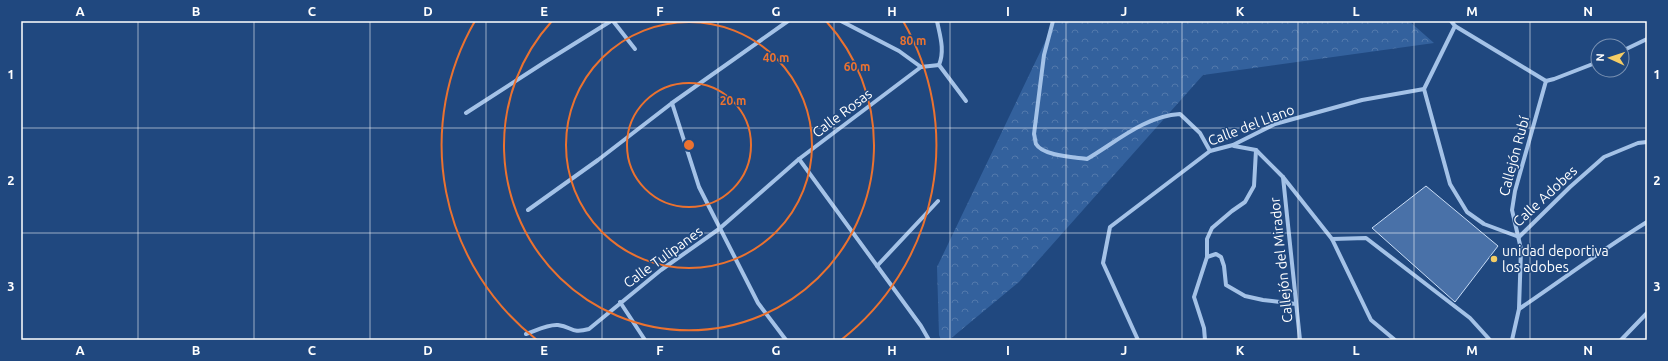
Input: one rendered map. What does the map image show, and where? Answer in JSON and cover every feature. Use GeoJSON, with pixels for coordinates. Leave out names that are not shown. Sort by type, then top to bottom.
{"type":"FeatureCollection","features":[{"type":"Feature","properties":{"kind":"street"},"geometry":{"type":"LineString","coordinates":[[466,113],[612,21],[635,50]]}},
{"type":"Feature","properties":{"kind":"street"},"geometry":{"type":"LineString","coordinates":[[528,210],[598,160],[672,103],[788,21]]}},
{"type":"Feature","properties":{"kind":"street"},"geometry":{"type":"LineString","coordinates":[[841,21],[899,51],[921,67],[939,65]]}},
{"type":"Feature","properties":{"kind":"street"},"geometry":{"type":"LineString","coordinates":[[936,21],[942,44],[943,56],[939,65]]}},
{"type":"Feature","properties":{"kind":"street"},"geometry":{"type":"LineString","coordinates":[[1053,21],[1044,55],[1034,134],[1036,143],[1041,149],[1051,153],[1087,159],[1140,126],[1168,115],[1180,114],[1200,133],[1210,151]]}},
{"type":"Feature","properties":{"kind":"street"},"geometry":{"type":"LineString","coordinates":[[1451,21],[1455,26],[1546,81],[1590,65]]}},
{"type":"Feature","properties":{"kind":"street"},"geometry":{"type":"LineString","coordinates":[[1424,89],[1455,26]]}},
{"type":"Feature","properties":{"kind":"street"},"geometry":{"type":"LineString","coordinates":[[1630,47],[1647,40]]}},
{"type":"Feature","properties":{"kind":"street"},"geometry":{"type":"LineString","coordinates":[[939,65],[966,101]]}},
{"type":"Feature","properties":{"kind":"street","name":"Calle Rosas"},"geometry":{"type":"LineString","coordinates":[[719,230],[799,159],[921,67]]}},
{"type":"Feature","properties":{"kind":"street","name":"Callejón Rubí"},"geometry":{"type":"LineString","coordinates":[[1512,340],[1519,309],[1521,249],[1512,210],[1515,191],[1546,81]]}},
{"type":"Feature","properties":{"kind":"street","name":"Calle del Llano"},"geometry":{"type":"LineString","coordinates":[[1138,340],[1103,263],[1110,227],[1210,151],[1233,145],[1276,124],[1362,100],[1424,89]]}},
{"type":"Feature","properties":{"kind":"street","name":"Calle Adobes"},"geometry":{"type":"LineString","coordinates":[[1424,89],[1450,184],[1467,212],[1484,224],[1519,237],[1570,187],[1604,157],[1638,143],[1647,142]]}},
{"type":"Feature","properties":{"kind":"street"},"geometry":{"type":"LineString","coordinates":[[672,103],[699,187],[719,230],[758,303],[786,340]]}},
{"type":"Feature","properties":{"kind":"street"},"geometry":{"type":"LineString","coordinates":[[1233,145],[1256,150],[1283,177],[1332,239],[1371,320],[1395,340]]}},
{"type":"Feature","properties":{"kind":"street"},"geometry":{"type":"LineString","coordinates":[[1205,340],[1204,328],[1194,297],[1207,257],[1207,239],[1212,228],[1245,202],[1254,186],[1256,150]]}},
{"type":"Feature","properties":{"kind":"street"},"geometry":{"type":"LineString","coordinates":[[799,159],[921,326],[929,340]]}},
{"type":"Feature","properties":{"kind":"street","name":"Callejón del Mirador"},"geometry":{"type":"LineString","coordinates":[[1283,177],[1300,340]]}},
{"type":"Feature","properties":{"kind":"street"},"geometry":{"type":"LineString","coordinates":[[877,266],[938,201]]}},
{"type":"Feature","properties":{"kind":"street"},"geometry":{"type":"LineString","coordinates":[[1519,309],[1561,281],[1608,246],[1647,222]]}},
{"type":"Feature","properties":{"kind":"street","name":"Calle Tulipanes"},"geometry":{"type":"LineString","coordinates":[[526,334],[549,326],[557,325],[577,332],[589,329],[620,302],[661,270],[719,230]]}},
{"type":"Feature","properties":{"kind":"street"},"geometry":{"type":"LineString","coordinates":[[1332,239],[1366,238],[1470,318],[1490,340]]}},
{"type":"Feature","properties":{"kind":"street"},"geometry":{"type":"LineString","coordinates":[[1207,257],[1216,254],[1221,257],[1224,266],[1226,285],[1245,296],[1296,304]]}},
{"type":"Feature","properties":{"kind":"street"},"geometry":{"type":"LineString","coordinates":[[620,302],[645,340]]}},
{"type":"Feature","properties":{"kind":"street"},"geometry":{"type":"LineString","coordinates":[[1621,340],[1647,313]]}},
{"type":"Feature","properties":{"kind":"green space"},"geometry":{"type":"Polygon","coordinates":[[[1055,21],[1409,21],[1434,43],[1203,75],[1019,282],[949,340],[941,340],[939,335],[937,267],[1055,21]]]}},
{"type":"Feature","properties":{"kind":"building"},"geometry":{"type":"Polygon","coordinates":[[[1426,186],[1498,246],[1455,302],[1372,228],[1426,186]]]}},
{"type":"Feature","properties":{"kind":"place","name":"unidad deportiva los adobes"},"geometry":{"type":"Point","coordinates":[1494,259]}}]}
